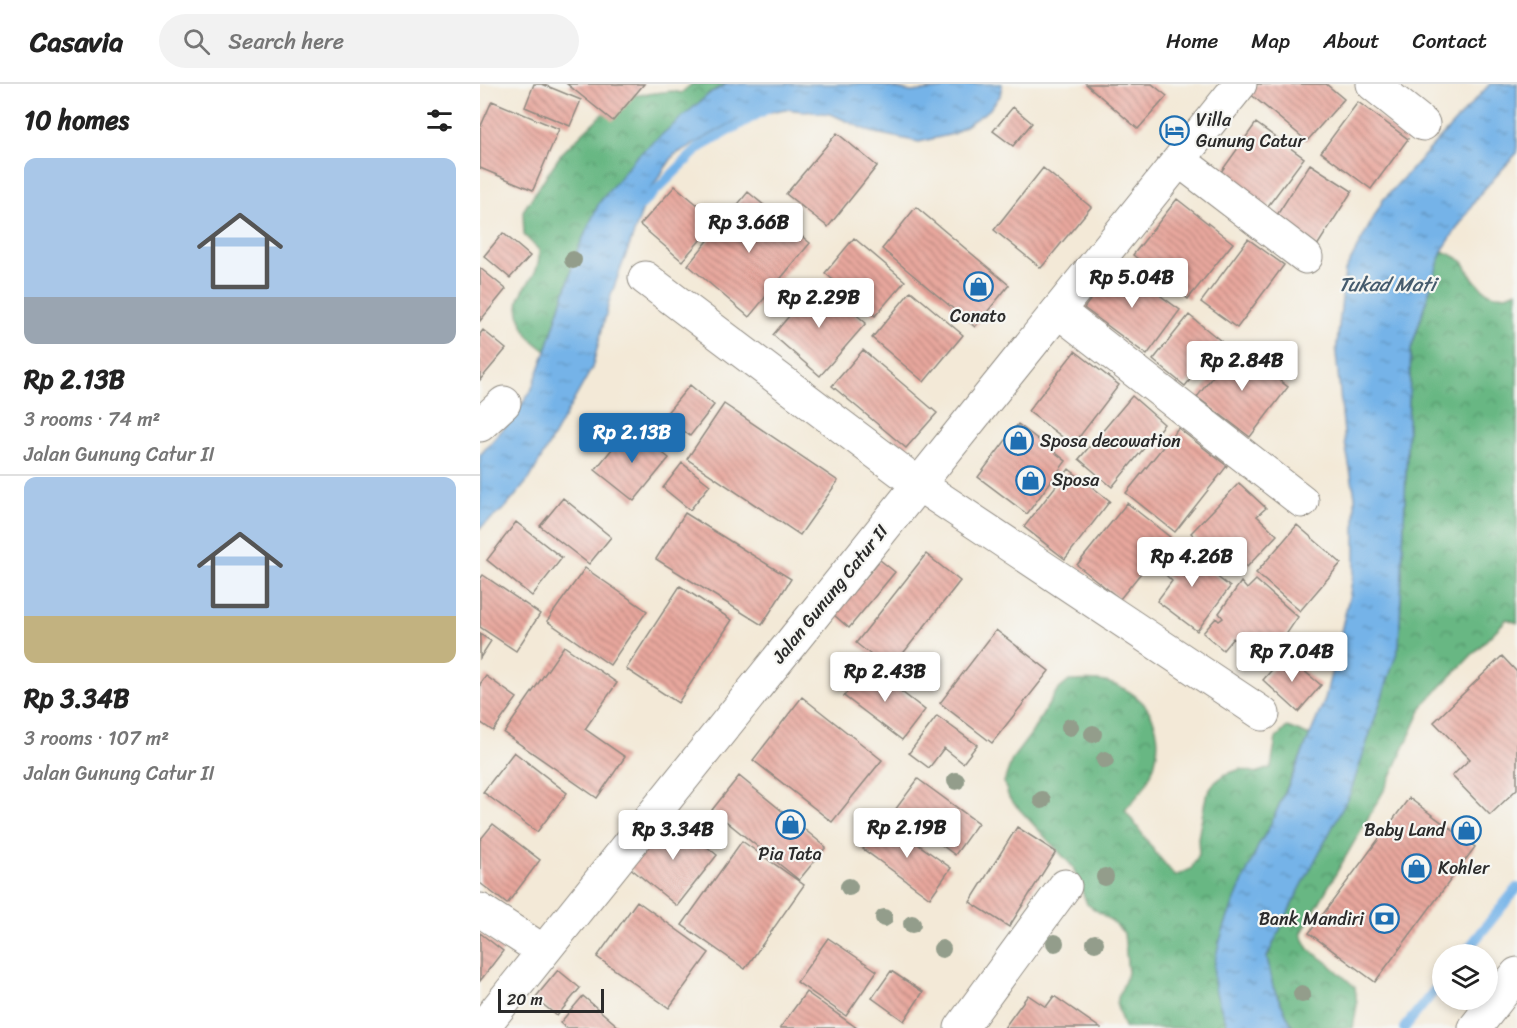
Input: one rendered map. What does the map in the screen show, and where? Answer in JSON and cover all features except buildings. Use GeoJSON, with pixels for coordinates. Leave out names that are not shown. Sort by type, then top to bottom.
{"type":"FeatureCollection","features":[{"type":"Feature","properties":{"kind":"street","name":"Jalan Gunung Catur II"},"geometry":{"type":"LineString","coordinates":[[482,1028],[1240,84]]}},
{"type":"Feature","properties":{"kind":"street"},"geometry":{"type":"LineString","coordinates":[[1373,84],[1423,124]]}},
{"type":"Feature","properties":{"kind":"street"},"geometry":{"type":"LineString","coordinates":[[1179,160],[1306,256]]}},
{"type":"Feature","properties":{"kind":"street"},"geometry":{"type":"LineString","coordinates":[[645,278],[918,484],[1263,714]]}},
{"type":"Feature","properties":{"kind":"street"},"geometry":{"type":"LineString","coordinates":[[1058,311],[1302,501]]}},
{"type":"Feature","properties":{"kind":"street"},"geometry":{"type":"LineString","coordinates":[[480,425],[504,403]]}},
{"type":"Feature","properties":{"kind":"street"},"geometry":{"type":"LineString","coordinates":[[961,1028],[1065,886]]}},
{"type":"Feature","properties":{"kind":"street"},"geometry":{"type":"LineString","coordinates":[[480,910],[543,951]]}},
{"type":"Feature","properties":{"kind":"street"},"geometry":{"type":"LineString","coordinates":[[1474,1028],[1517,974]]}},
{"type":"Feature","properties":{"kind":"green space"},"geometry":{"type":"Polygon","coordinates":[[[692,84],[727,84],[709,93],[573,260],[546,351],[529,336],[519,311],[522,293],[539,262],[539,250],[524,235],[523,211],[561,154],[620,97],[673,91],[681,93],[692,84]]]}},
{"type":"Feature","properties":{"kind":"green space"},"geometry":{"type":"Polygon","coordinates":[[[1442,251],[1461,260],[1475,281],[1490,293],[1503,295],[1517,291],[1517,623],[1507,619],[1424,704],[1386,787],[1301,934],[1309,949],[1355,987],[1357,1005],[1353,1028],[1293,1028],[1273,987],[1267,957],[1292,904],[1399,646],[1411,349],[1442,251]]]}},
{"type":"Feature","properties":{"kind":"green space"},"geometry":{"type":"Polygon","coordinates":[[[1069,681],[1106,682],[1137,698],[1147,709],[1154,722],[1157,751],[1146,784],[1125,810],[1175,876],[1191,869],[1199,854],[1198,838],[1206,796],[1214,783],[1226,774],[1241,769],[1256,773],[1271,768],[1276,738],[1287,727],[1310,736],[1268,830],[1259,844],[1218,998],[1229,1028],[1124,1028],[1116,1003],[1128,973],[1124,933],[1113,922],[1087,904],[1073,867],[1009,798],[1004,782],[1012,759],[1031,734],[1056,692],[1069,681]]]}},
{"type":"Feature","properties":{"kind":"water"},"geometry":{"type":"Polygon","coordinates":[[[727,84],[876,84],[911,92],[942,89],[947,84],[1002,84],[1000,96],[989,110],[953,134],[919,142],[871,132],[831,114],[785,109],[741,118],[674,155],[650,190],[611,295],[592,368],[530,478],[506,507],[480,528],[480,455],[511,420],[531,391],[546,351],[573,260],[599,203],[636,157],[710,93],[727,84]]]}},
{"type":"Feature","properties":{"kind":"water","name":"Tukad Mati"},"geometry":{"type":"Polygon","coordinates":[[[1490,84],[1517,84],[1517,153],[1479,195],[1442,251],[1411,349],[1399,646],[1350,794],[1267,957],[1273,987],[1293,1028],[1229,1028],[1214,980],[1214,965],[1218,948],[1223,930],[1259,844],[1268,830],[1325,699],[1355,562],[1355,496],[1345,443],[1336,353],[1345,271],[1383,200],[1490,84]]]}},
{"type":"Feature","properties":{"kind":"waterway"},"geometry":{"type":"LineString","coordinates":[[638,208],[700,147],[770,107]]}},
{"type":"Feature","properties":{"kind":"waterway"},"geometry":{"type":"LineString","coordinates":[[1472,944],[1517,888]]}},
{"type":"Feature","properties":{"kind":"waterway"},"geometry":{"type":"LineString","coordinates":[[1404,1028],[1432,994]]}},
{"type":"Feature","properties":{"kind":"place","name":"Villa Gunung Catur"},"geometry":{"type":"Point","coordinates":[1175,130]}},
{"type":"Feature","properties":{"kind":"place","name":"Conato"},"geometry":{"type":"Point","coordinates":[978,287]}},
{"type":"Feature","properties":{"kind":"place","name":"Sposa decowation"},"geometry":{"type":"Point","coordinates":[1019,441]}},
{"type":"Feature","properties":{"kind":"place","name":"Sposa"},"geometry":{"type":"Point","coordinates":[1031,480]}},
{"type":"Feature","properties":{"kind":"place","name":"Pia Tata"},"geometry":{"type":"Point","coordinates":[790,825]}},
{"type":"Feature","properties":{"kind":"place","name":"Baby Land"},"geometry":{"type":"Point","coordinates":[1466,830]}},
{"type":"Feature","properties":{"kind":"place","name":"Kohler"},"geometry":{"type":"Point","coordinates":[1417,868]}},
{"type":"Feature","properties":{"kind":"place","name":"Bank Mandiri"},"geometry":{"type":"Point","coordinates":[1385,919]}}]}
